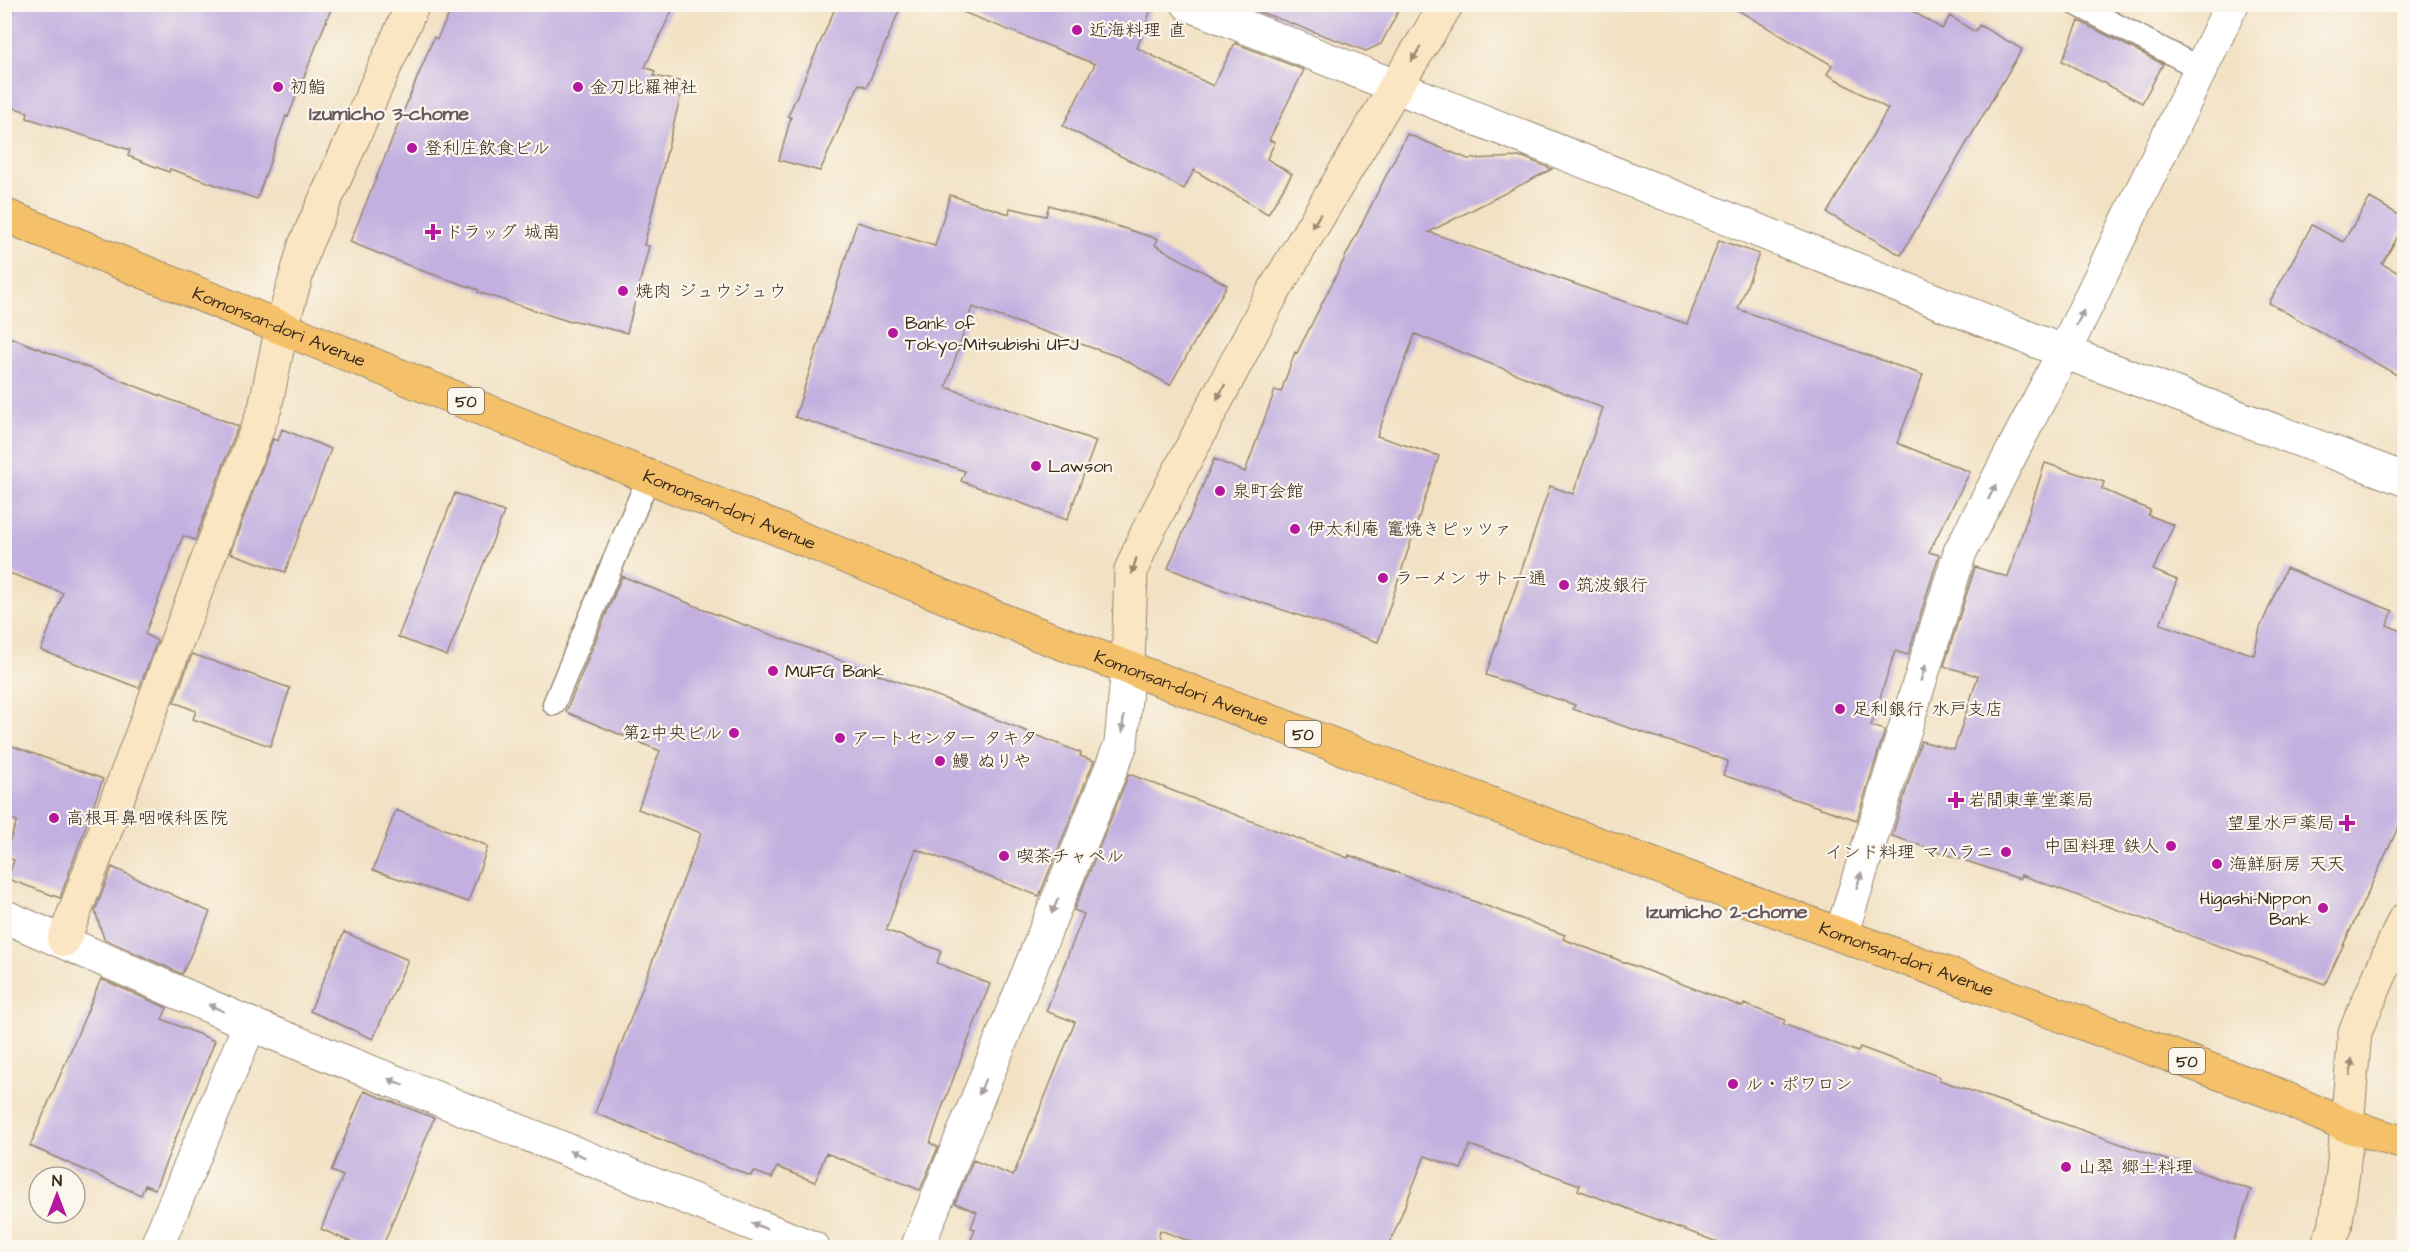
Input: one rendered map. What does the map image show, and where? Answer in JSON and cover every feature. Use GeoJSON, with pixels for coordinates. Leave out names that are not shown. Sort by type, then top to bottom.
{"type":"FeatureCollection","features":[{"type":"Feature","properties":{"kind":"highway","name":"Komonsan-dori Avenue"},"geometry":{"type":"LineString","coordinates":[[4,215],[999,619],[1841,935],[2262,1089],[2345,1125],[2404,1143]]}},
{"type":"Feature","properties":{"kind":"street"},"geometry":{"type":"LineString","coordinates":[[64,940],[265,408],[282,326],[305,245],[413,4]]}},
{"type":"Feature","properties":{"kind":"street"},"geometry":{"type":"LineString","coordinates":[[1188,4],[2064,352],[2404,479]]}},
{"type":"Feature","properties":{"kind":"street"},"geometry":{"type":"LineString","coordinates":[[917,1248],[1121,744],[1128,666],[1131,570],[1147,533],[1271,296],[1447,4]]}},
{"type":"Feature","properties":{"kind":"street"},"geometry":{"type":"LineString","coordinates":[[1841,935],[1960,552],[2064,352],[2199,68],[2232,4]]}},
{"type":"Feature","properties":{"kind":"street"},"geometry":{"type":"LineString","coordinates":[[4,916],[64,940],[250,1024],[813,1248]]}},
{"type":"Feature","properties":{"kind":"street"},"geometry":{"type":"LineString","coordinates":[[2325,1248],[2335,1228],[2343,1172],[2345,1125],[2355,1032],[2404,920]]}},
{"type":"Feature","properties":{"kind":"street"},"geometry":{"type":"LineString","coordinates":[[156,1248],[250,1024]]}},
{"type":"Feature","properties":{"kind":"lane"},"geometry":{"type":"LineString","coordinates":[[2076,4],[2199,68]]}},
{"type":"Feature","properties":{"kind":"lane"},"geometry":{"type":"LineString","coordinates":[[554,704],[650,477]]}},
{"type":"Feature","properties":{"kind":"building"},"geometry":{"type":"Polygon","coordinates":[[[15,4],[333,4],[288,117],[286,116],[257,199],[170,169],[169,172],[128,156],[130,150],[27,118],[28,112],[4,105],[4,36],[15,4]]]}},
{"type":"Feature","properties":{"kind":"building"},"geometry":{"type":"Polygon","coordinates":[[[454,4],[675,4],[645,67],[655,71],[654,76],[684,82],[644,245],[649,246],[627,333],[572,320],[571,322],[478,292],[479,290],[420,270],[350,242],[434,37],[437,39],[454,4]]]}},
{"type":"Feature","properties":{"kind":"building"},"geometry":{"type":"Polygon","coordinates":[[[837,4],[902,4],[867,87],[859,84],[820,171],[779,160],[791,117],[788,116],[837,4]]]}},
{"type":"Feature","properties":{"kind":"building"},"geometry":{"type":"Polygon","coordinates":[[[950,4],[1153,4],[1137,48],[1213,86],[1235,43],[1304,70],[1269,140],[1275,142],[1267,159],[1292,174],[1268,214],[1194,170],[1184,189],[1063,126],[1095,64],[950,7],[950,4]]]}},
{"type":"Feature","properties":{"kind":"building"},"geometry":{"type":"Polygon","coordinates":[[[1253,4],[1402,4],[1381,44],[1366,51],[1252,9],[1253,4]]]}},
{"type":"Feature","properties":{"kind":"building"},"geometry":{"type":"Polygon","coordinates":[[[1727,4],[1901,4],[1942,29],[1950,16],[1975,32],[1979,25],[2022,49],[1901,255],[1827,213],[1888,109],[1827,74],[1832,65],[1727,4]]]}},
{"type":"Feature","properties":{"kind":"building"},"geometry":{"type":"Polygon","coordinates":[[[2079,21],[2163,64],[2142,103],[2062,61],[2079,21]]]}},
{"type":"Feature","properties":{"kind":"building"},"geometry":{"type":"Polygon","coordinates":[[[1407,134],[1468,159],[1523,157],[1552,169],[1429,232],[1687,324],[1719,240],[1759,254],[1738,309],[1923,375],[1897,443],[1970,472],[1929,552],[1939,555],[1908,655],[1895,651],[1871,726],[1885,730],[1857,820],[1723,775],[1728,761],[1573,709],[1575,705],[1486,675],[1550,486],[1573,494],[1603,408],[1415,334],[1377,436],[1439,456],[1378,642],[1218,588],[1168,568],[1214,459],[1245,472],[1275,390],[1281,392],[1295,352],[1297,353],[1407,134]]]}},
{"type":"Feature","properties":{"kind":"building"},"geometry":{"type":"Polygon","coordinates":[[[950,195],[1009,214],[1010,208],[1046,216],[1049,205],[1158,239],[1155,245],[1227,285],[1170,385],[1119,357],[972,307],[946,387],[1096,441],[1067,520],[961,481],[965,471],[795,417],[857,222],[935,246],[950,195]]]}},
{"type":"Feature","properties":{"kind":"building"},"geometry":{"type":"Polygon","coordinates":[[[2370,198],[2404,218],[2404,226],[2382,264],[2404,276],[2404,379],[2269,303],[2312,225],[2343,242],[2370,198]]]}},
{"type":"Feature","properties":{"kind":"building"},"geometry":{"type":"Polygon","coordinates":[[[4,335],[238,426],[195,540],[183,536],[145,634],[157,641],[139,688],[41,650],[63,593],[4,571],[4,335]]]}},
{"type":"Feature","properties":{"kind":"building"},"geometry":{"type":"Polygon","coordinates":[[[282,429],[331,449],[285,572],[230,553],[273,439],[278,441],[282,429]]]}},
{"type":"Feature","properties":{"kind":"building"},"geometry":{"type":"Polygon","coordinates":[[[2045,463],[2104,482],[2102,489],[2150,510],[2148,515],[2174,525],[2153,570],[2177,580],[2160,624],[2254,655],[2260,628],[2286,568],[2393,611],[2387,625],[2404,632],[2404,815],[2325,984],[2021,875],[2020,879],[1892,836],[1921,741],[1954,750],[1978,676],[1944,666],[1975,567],[2008,577],[2045,463]]]}},
{"type":"Feature","properties":{"kind":"building"},"geometry":{"type":"Polygon","coordinates":[[[455,493],[504,512],[447,656],[398,637],[455,493]]]}},
{"type":"Feature","properties":{"kind":"building"},"geometry":{"type":"Polygon","coordinates":[[[622,576],[715,614],[945,699],[1081,753],[1080,756],[1094,761],[1039,896],[916,849],[886,930],[941,951],[937,963],[990,984],[930,1143],[938,1147],[920,1190],[826,1153],[815,1182],[777,1167],[772,1178],[753,1171],[751,1176],[595,1113],[701,833],[638,809],[660,751],[566,712],[622,576]]]}},
{"type":"Feature","properties":{"kind":"building"},"geometry":{"type":"Polygon","coordinates":[[[192,654],[290,688],[270,746],[193,719],[196,711],[174,702],[192,654]]]}},
{"type":"Feature","properties":{"kind":"building","name":"高根耳鼻咽喉科医院"},"geometry":{"type":"Polygon","coordinates":[[[4,743],[103,779],[60,898],[8,879],[14,860],[4,856],[17,821],[4,817],[4,743]]]}},
{"type":"Feature","properties":{"kind":"building"},"geometry":{"type":"Polygon","coordinates":[[[1129,774],[1348,858],[1349,855],[1565,935],[1563,939],[1743,1007],[1744,1004],[1785,1020],[1783,1024],[1858,1052],[1860,1047],[1940,1077],[1939,1080],[2251,1190],[2231,1248],[1733,1248],[1578,1190],[1580,1185],[1470,1145],[1461,1169],[1425,1156],[1388,1248],[1207,1248],[1160,1230],[1157,1248],[968,1248],[975,1229],[971,1228],[977,1212],[955,1203],[973,1160],[1013,1176],[1075,1022],[1046,1011],[1084,914],[1074,910],[1129,774]]]}},
{"type":"Feature","properties":{"kind":"building"},"geometry":{"type":"Polygon","coordinates":[[[396,810],[488,846],[468,902],[373,870],[396,810]]]}},
{"type":"Feature","properties":{"kind":"building"},"geometry":{"type":"Polygon","coordinates":[[[112,867],[210,912],[182,974],[104,939],[95,911],[112,867]]]}},
{"type":"Feature","properties":{"kind":"building"},"geometry":{"type":"Polygon","coordinates":[[[344,932],[408,960],[373,1039],[310,1011],[344,932]]]}},
{"type":"Feature","properties":{"kind":"building"},"geometry":{"type":"Polygon","coordinates":[[[101,979],[167,1008],[162,1019],[215,1041],[155,1189],[145,1185],[141,1195],[87,1171],[87,1165],[73,1165],[30,1146],[101,979]]]}},
{"type":"Feature","properties":{"kind":"building"},"geometry":{"type":"Polygon","coordinates":[[[364,1091],[434,1118],[382,1248],[365,1248],[321,1229],[343,1176],[331,1171],[364,1091]]]}},
{"type":"Feature","properties":{"kind":"place","name":"近海料理 直"},"geometry":{"type":"Point","coordinates":[1077,30]}},
{"type":"Feature","properties":{"kind":"place","name":"初鮨"},"geometry":{"type":"Point","coordinates":[278,87]}},
{"type":"Feature","properties":{"kind":"place","name":"金刀比羅神社"},"geometry":{"type":"Point","coordinates":[578,87]}},
{"type":"Feature","properties":{"kind":"place","name":"登利庄飲食ビル"},"geometry":{"type":"Point","coordinates":[412,148]}},
{"type":"Feature","properties":{"kind":"place","name":"ドラッグ 城南"},"geometry":{"type":"Point","coordinates":[433,232]}},
{"type":"Feature","properties":{"kind":"place","name":"焼肉 ジュウジュウ"},"geometry":{"type":"Point","coordinates":[623,291]}},
{"type":"Feature","properties":{"kind":"place","name":"Bank of Tokyo-Mitsubishi UFJ"},"geometry":{"type":"Point","coordinates":[893,333]}},
{"type":"Feature","properties":{"kind":"place","name":"Lawson"},"geometry":{"type":"Point","coordinates":[1036,466]}},
{"type":"Feature","properties":{"kind":"place","name":"泉町会館"},"geometry":{"type":"Point","coordinates":[1220,491]}},
{"type":"Feature","properties":{"kind":"place","name":"伊太利庵 竃焼きピッツァ"},"geometry":{"type":"Point","coordinates":[1295,529]}},
{"type":"Feature","properties":{"kind":"place","name":"ラーメン サトー通"},"geometry":{"type":"Point","coordinates":[1383,578]}},
{"type":"Feature","properties":{"kind":"place","name":"筑波銀行"},"geometry":{"type":"Point","coordinates":[1564,585]}},
{"type":"Feature","properties":{"kind":"place","name":"MUFG Bank"},"geometry":{"type":"Point","coordinates":[773,671]}},
{"type":"Feature","properties":{"kind":"place","name":"足利銀行 水戸支店"},"geometry":{"type":"Point","coordinates":[1840,709]}},
{"type":"Feature","properties":{"kind":"place","name":"第2中央ビル"},"geometry":{"type":"Point","coordinates":[734,733]}},
{"type":"Feature","properties":{"kind":"place","name":"アートセンター タキタ"},"geometry":{"type":"Point","coordinates":[840,738]}},
{"type":"Feature","properties":{"kind":"place","name":"鰻 ぬりや"},"geometry":{"type":"Point","coordinates":[940,761]}},
{"type":"Feature","properties":{"kind":"place","name":"岩間東華堂薬局"},"geometry":{"type":"Point","coordinates":[1956,800]}},
{"type":"Feature","properties":{"kind":"place","name":"高根耳鼻咽喉科医院"},"geometry":{"type":"Point","coordinates":[54,818]}},
{"type":"Feature","properties":{"kind":"place","name":"望星水戸薬局"},"geometry":{"type":"Point","coordinates":[2347,823]}},
{"type":"Feature","properties":{"kind":"place","name":"中国料理 鉄人"},"geometry":{"type":"Point","coordinates":[2171,846]}},
{"type":"Feature","properties":{"kind":"place","name":"インド料理 マハラニ"},"geometry":{"type":"Point","coordinates":[2006,852]}},
{"type":"Feature","properties":{"kind":"place","name":"喫茶チャペル"},"geometry":{"type":"Point","coordinates":[1004,856]}},
{"type":"Feature","properties":{"kind":"place","name":"海鮮厨房 天天"},"geometry":{"type":"Point","coordinates":[2217,864]}},
{"type":"Feature","properties":{"kind":"place","name":"Higashi-Nippon Bank"},"geometry":{"type":"Point","coordinates":[2323,908]}},
{"type":"Feature","properties":{"kind":"place","name":"ル・ポワロン"},"geometry":{"type":"Point","coordinates":[1733,1084]}},
{"type":"Feature","properties":{"kind":"place","name":"山翆 郷土料理"},"geometry":{"type":"Point","coordinates":[2066,1167]}},
{"type":"Feature","properties":{"kind":"district","name":"Izumicho 3-chome"},"geometry":{"type":"Point","coordinates":[389,113]}},
{"type":"Feature","properties":{"kind":"district","name":"Izumicho 2-chome"},"geometry":{"type":"Point","coordinates":[1727,911]}}]}
